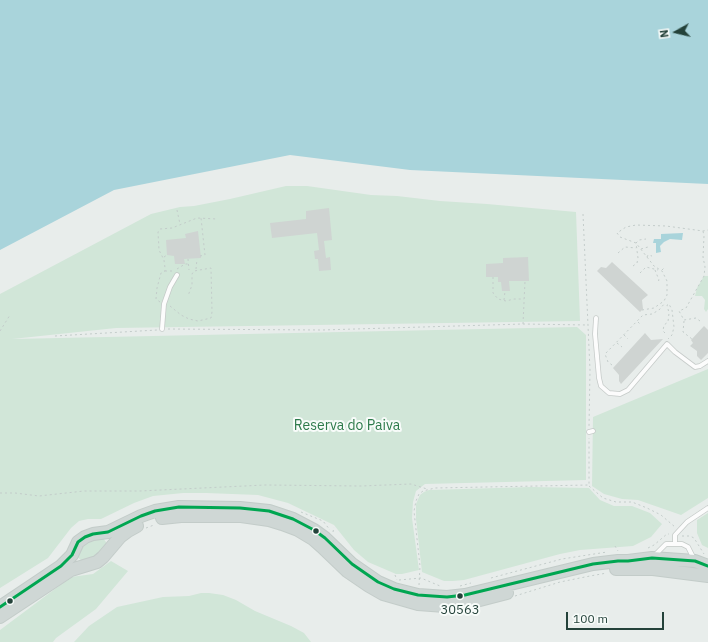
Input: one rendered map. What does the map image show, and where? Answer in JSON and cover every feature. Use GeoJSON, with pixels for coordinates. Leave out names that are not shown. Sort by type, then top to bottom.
{"type":"FeatureCollection","features":[{"type":"Feature","properties":{"kind":"main road"},"geometry":{"type":"LineString","coordinates":[[0,607],[61,566],[74,552],[78,542],[85,537],[93,534],[108,532],[148,514],[179,507],[240,508],[269,511],[293,519],[314,530],[329,541],[352,564],[378,582],[418,595],[447,597],[465,595],[593,564],[648,554],[696,561],[708,566]]}},
{"type":"Feature","properties":{"kind":"main road"},"geometry":{"type":"LineString","coordinates":[[0,617],[64,574],[78,567],[97,562],[128,531],[157,519],[181,516],[241,516],[258,518],[282,524],[298,530],[312,539],[358,579],[383,594],[418,604],[432,606],[464,604],[571,576],[619,568],[708,576]]}},
{"type":"Feature","properties":{"kind":"main road"},"geometry":{"type":"LineString","coordinates":[[100,534],[107,538],[109,549]]}},
{"type":"Feature","properties":{"kind":"main road"},"geometry":{"type":"LineString","coordinates":[[74,552],[76,560],[85,566]]}},
{"type":"Feature","properties":{"kind":"lane"},"geometry":{"type":"LineString","coordinates":[[162,329],[164,304],[177,275]]}},
{"type":"Feature","properties":{"kind":"lane"},"geometry":{"type":"LineString","coordinates":[[596,318],[595,334],[599,378],[601,386],[609,393],[620,394],[628,390],[668,344],[675,352],[695,367],[708,361]]}},
{"type":"Feature","properties":{"kind":"lane"},"geometry":{"type":"LineString","coordinates":[[675,543],[675,536],[689,520],[708,508]]}},
{"type":"Feature","properties":{"kind":"lane"},"geometry":{"type":"LineString","coordinates":[[648,554],[669,543],[684,544],[688,547],[696,561]]}},
{"type":"Feature","properties":{"kind":"path"},"geometry":{"type":"LineString","coordinates":[[177,210],[180,224]]}},
{"type":"Feature","properties":{"kind":"path"},"geometry":{"type":"LineString","coordinates":[[583,214],[590,370],[591,431],[589,486]]}},
{"type":"Feature","properties":{"kind":"path"},"geometry":{"type":"LineString","coordinates":[[165,270],[163,257],[159,250],[158,232],[160,229],[172,228],[197,218],[217,219]]}},
{"type":"Feature","properties":{"kind":"path"},"geometry":{"type":"LineString","coordinates":[[200,256],[205,255],[201,218]]}},
{"type":"Feature","properties":{"kind":"path"},"geometry":{"type":"LineString","coordinates":[[659,270],[647,258],[636,243],[620,237],[617,233],[626,227],[636,225],[666,226],[703,231],[708,230]]}},
{"type":"Feature","properties":{"kind":"path"},"geometry":{"type":"LineString","coordinates":[[692,339],[683,332],[684,320],[679,311],[686,308],[704,276],[706,267],[703,257],[703,231]]}},
{"type":"Feature","properties":{"kind":"path"},"geometry":{"type":"LineString","coordinates":[[636,243],[638,240],[646,239]]}},
{"type":"Feature","properties":{"kind":"path"},"geometry":{"type":"LineString","coordinates":[[633,266],[637,262],[638,258],[636,243]]}},
{"type":"Feature","properties":{"kind":"path"},"geometry":{"type":"LineString","coordinates":[[618,253],[625,247],[636,248]]}},
{"type":"Feature","properties":{"kind":"path"},"geometry":{"type":"LineString","coordinates":[[641,249],[648,247]]}},
{"type":"Feature","properties":{"kind":"path"},"geometry":{"type":"LineString","coordinates":[[647,258],[648,255],[652,256]]}},
{"type":"Feature","properties":{"kind":"path"},"geometry":{"type":"LineString","coordinates":[[163,257],[167,256]]}},
{"type":"Feature","properties":{"kind":"path"},"geometry":{"type":"LineString","coordinates":[[188,259],[189,270]]}},
{"type":"Feature","properties":{"kind":"path"},"geometry":{"type":"LineString","coordinates":[[196,270],[197,259]]}},
{"type":"Feature","properties":{"kind":"path"},"geometry":{"type":"LineString","coordinates":[[188,264],[185,264],[175,271],[165,270],[161,273],[158,279],[156,299],[173,307],[181,315],[189,319],[198,320],[211,318],[211,268],[194,271],[192,274],[192,285],[188,296]]}},
{"type":"Feature","properties":{"kind":"path"},"geometry":{"type":"LineString","coordinates":[[612,365],[608,362],[605,354],[643,315],[652,314],[659,310],[667,295],[667,281],[662,271],[646,267],[640,273]]}},
{"type":"Feature","properties":{"kind":"path"},"geometry":{"type":"LineString","coordinates":[[662,271],[665,267]]}},
{"type":"Feature","properties":{"kind":"path"},"geometry":{"type":"LineString","coordinates":[[654,270],[659,280],[657,283]]}},
{"type":"Feature","properties":{"kind":"path"},"geometry":{"type":"LineString","coordinates":[[493,277],[493,293],[498,299],[504,301],[524,299]]}},
{"type":"Feature","properties":{"kind":"path"},"geometry":{"type":"LineString","coordinates":[[523,324],[525,281]]}},
{"type":"Feature","properties":{"kind":"path"},"geometry":{"type":"LineString","coordinates":[[504,301],[505,291]]}},
{"type":"Feature","properties":{"kind":"path"},"geometry":{"type":"LineString","coordinates":[[664,302],[667,305],[669,304],[672,310],[674,327],[672,335],[666,341]]}},
{"type":"Feature","properties":{"kind":"path"},"geometry":{"type":"LineString","coordinates":[[642,310],[654,308],[664,302]]}},
{"type":"Feature","properties":{"kind":"path"},"geometry":{"type":"LineString","coordinates":[[665,333],[663,331],[664,325],[668,322],[669,313],[667,305]]}},
{"type":"Feature","properties":{"kind":"path"},"geometry":{"type":"LineString","coordinates":[[0,332],[10,315]]}},
{"type":"Feature","properties":{"kind":"path"},"geometry":{"type":"LineString","coordinates":[[684,320],[696,318],[700,321]]}},
{"type":"Feature","properties":{"kind":"path"},"geometry":{"type":"LineString","coordinates":[[637,321],[641,325]]}},
{"type":"Feature","properties":{"kind":"path"},"geometry":{"type":"LineString","coordinates":[[55,336],[162,329],[322,330],[523,324],[588,325]]}},
{"type":"Feature","properties":{"kind":"path"},"geometry":{"type":"LineString","coordinates":[[624,335],[628,339]]}},
{"type":"Feature","properties":{"kind":"path"},"geometry":{"type":"LineString","coordinates":[[617,342],[622,347]]}},
{"type":"Feature","properties":{"kind":"path"},"geometry":{"type":"LineString","coordinates":[[0,493],[40,496],[84,491],[265,485],[361,486],[411,484],[428,489],[589,486],[602,498],[616,502],[632,502],[661,515],[670,521],[679,531]]}},
{"type":"Feature","properties":{"kind":"path"},"geometry":{"type":"LineString","coordinates":[[418,595],[420,566],[414,519],[415,505],[419,494],[428,489]]}},
{"type":"Feature","properties":{"kind":"path"},"geometry":{"type":"LineString","coordinates":[[295,510],[323,521],[332,533]]}},
{"type":"Feature","properties":{"kind":"path"},"geometry":{"type":"LineString","coordinates":[[648,554],[654,545],[666,534],[675,536],[690,536],[694,538],[704,554],[708,557]]}},
{"type":"Feature","properties":{"kind":"path"},"geometry":{"type":"LineString","coordinates":[[491,578],[562,559],[611,552]]}},
{"type":"Feature","properties":{"kind":"path"},"geometry":{"type":"LineString","coordinates":[[392,578],[405,580],[420,578],[441,587]]}},
{"type":"Feature","properties":{"kind":"path"},"geometry":{"type":"LineString","coordinates":[[454,587],[473,583]]}},
{"type":"Feature","properties":{"kind":"green space","name":"Reserva do Paiva"},"geometry":{"type":"Polygon","coordinates":[[[286,186],[307,186],[371,195],[576,212],[580,321],[116,328],[12,339],[577,327],[586,335],[586,480],[425,484],[416,491],[413,502],[412,518],[419,570],[402,574],[396,574],[368,562],[354,550],[334,525],[288,503],[258,495],[183,493],[153,496],[134,503],[101,519],[79,521],[71,528],[48,558],[0,588],[0,294],[151,214],[180,207],[194,206],[230,199],[286,186]]]}},
{"type":"Feature","properties":{"kind":"green space"},"geometry":{"type":"Polygon","coordinates":[[[704,276],[708,276],[708,309],[706,312],[704,309],[705,300],[702,296],[695,296],[697,288],[704,276]]]}},
{"type":"Feature","properties":{"kind":"green space"},"geometry":{"type":"Polygon","coordinates":[[[708,369],[708,498],[681,515],[638,500],[622,499],[604,494],[592,486],[593,417],[708,369]]]}},
{"type":"Feature","properties":{"kind":"green space"},"geometry":{"type":"Polygon","coordinates":[[[531,487],[589,488],[600,500],[614,506],[632,506],[650,513],[662,524],[651,537],[633,546],[580,550],[560,554],[464,580],[444,581],[422,572],[416,519],[416,504],[420,495],[429,490],[531,487]]]}},
{"type":"Feature","properties":{"kind":"green space"},"geometry":{"type":"Polygon","coordinates":[[[708,513],[708,548],[702,545],[697,533],[697,520],[708,513]]]}},
{"type":"Feature","properties":{"kind":"green space"},"geometry":{"type":"Polygon","coordinates":[[[102,537],[106,542],[106,547],[103,553],[87,561],[81,560],[76,556],[85,540],[102,537]]]}},
{"type":"Feature","properties":{"kind":"green space"},"geometry":{"type":"Polygon","coordinates":[[[111,561],[128,571],[96,609],[56,638],[53,642],[0,642],[0,630],[71,577],[93,574],[111,561]]]}},
{"type":"Feature","properties":{"kind":"green space"},"geometry":{"type":"Polygon","coordinates":[[[201,593],[223,595],[236,600],[255,611],[304,633],[311,642],[74,642],[89,626],[117,607],[163,597],[189,596],[201,593]]]}},
{"type":"Feature","properties":{"kind":"water"},"geometry":{"type":"Polygon","coordinates":[[[0,0],[708,0],[708,184],[410,170],[290,155],[114,190],[0,250],[0,0]]]}},
{"type":"Feature","properties":{"kind":"water"},"geometry":{"type":"Polygon","coordinates":[[[683,233],[682,240],[670,239],[664,242],[660,246],[661,252],[656,253],[656,243],[653,243],[654,239],[661,239],[661,234],[683,233]]]}},
{"type":"Feature","properties":{"kind":"building"},"geometry":{"type":"Polygon","coordinates":[[[329,208],[332,240],[324,241],[326,258],[330,257],[331,270],[319,271],[318,259],[315,259],[314,251],[319,250],[317,233],[272,238],[270,223],[306,219],[306,211],[329,208]]]}},
{"type":"Feature","properties":{"kind":"building"},"geometry":{"type":"Polygon","coordinates":[[[198,231],[201,258],[184,259],[185,264],[175,264],[174,256],[167,255],[166,240],[186,238],[185,234],[198,231]]]}},
{"type":"Feature","properties":{"kind":"building"},"geometry":{"type":"Polygon","coordinates":[[[528,257],[529,281],[509,281],[510,291],[502,291],[501,282],[498,282],[498,277],[486,277],[486,264],[503,263],[503,258],[528,257]]]}},
{"type":"Feature","properties":{"kind":"building"},"geometry":{"type":"Polygon","coordinates":[[[612,262],[648,295],[642,300],[643,309],[640,312],[597,271],[601,267],[606,268],[612,262]]]}},
{"type":"Feature","properties":{"kind":"building"},"geometry":{"type":"Polygon","coordinates":[[[704,326],[708,330],[708,353],[701,360],[697,356],[697,351],[690,346],[693,343],[691,340],[704,326]]]}},
{"type":"Feature","properties":{"kind":"building"},"geometry":{"type":"Polygon","coordinates":[[[645,333],[651,340],[663,339],[621,384],[619,381],[619,375],[613,368],[645,333]]]}},
{"type":"Feature","properties":{"kind":"transit line"},"geometry":{"type":"LineString","coordinates":[[0,607],[61,566],[72,555],[78,542],[85,537],[93,534],[108,532],[155,511],[179,507],[240,508],[269,511],[293,519],[314,530],[325,538],[352,564],[378,582],[394,589],[418,595],[447,597],[465,595],[593,564],[618,561],[652,558],[695,561],[708,566]]}},
{"type":"Feature","properties":{"kind":"place","name":"30563"},"geometry":{"type":"Point","coordinates":[460,596]}}]}
